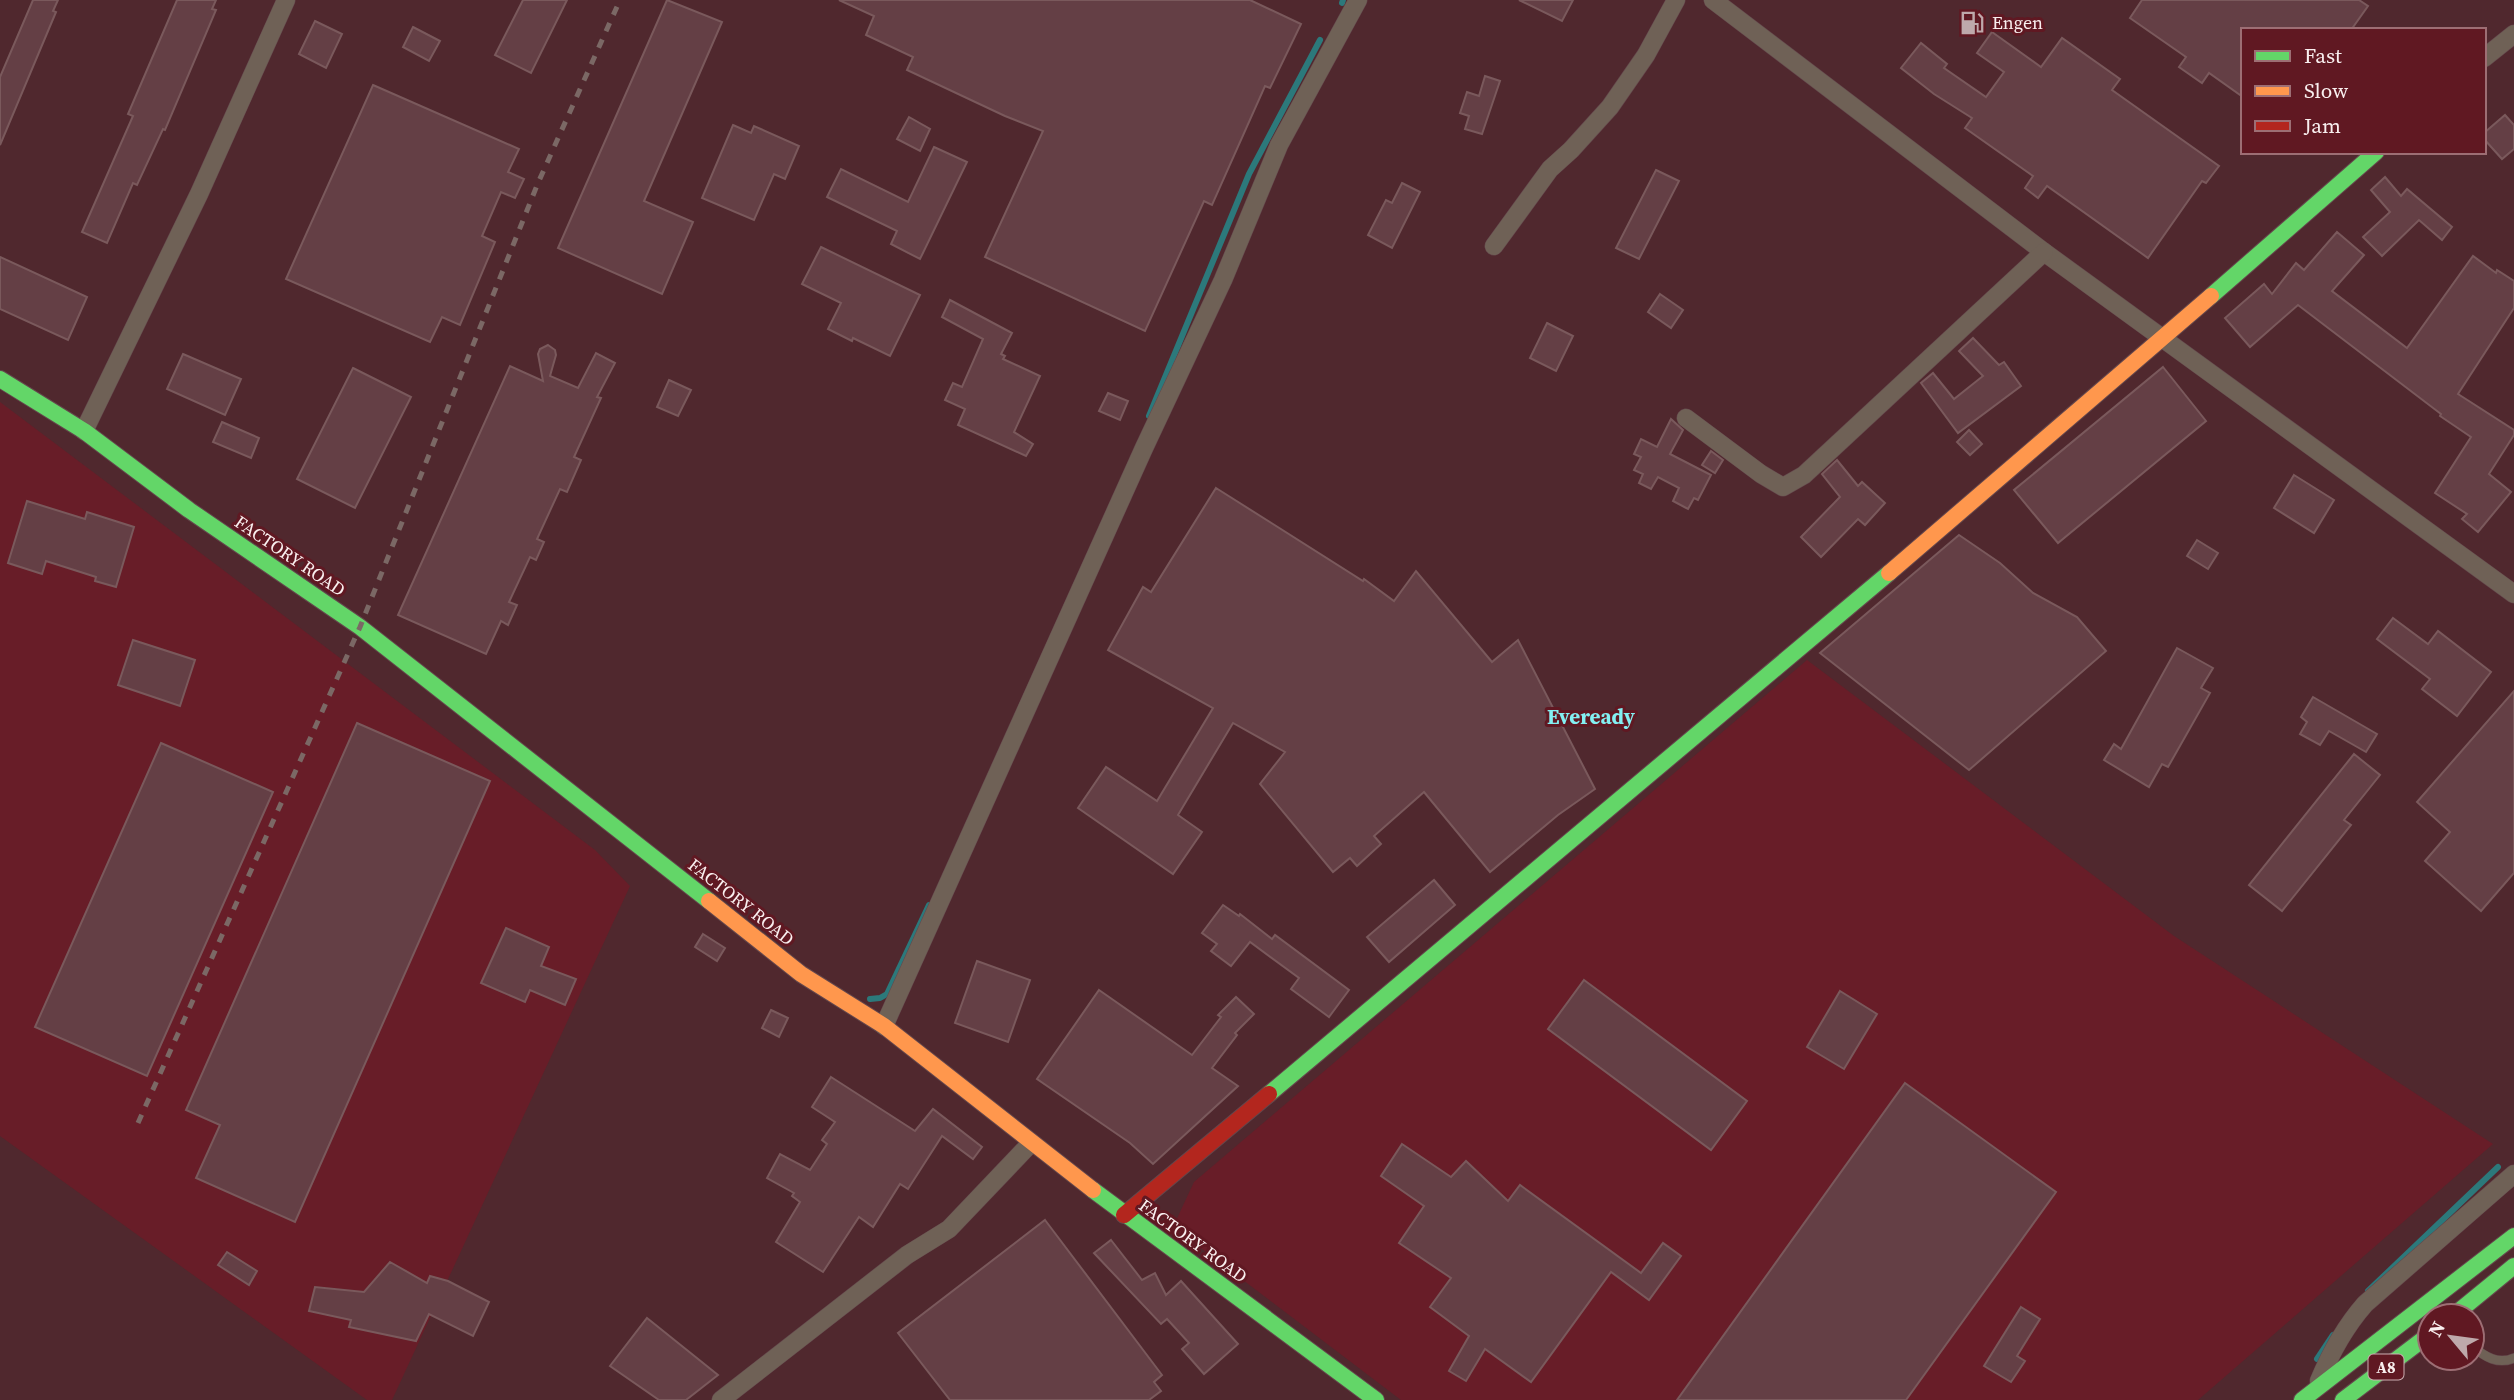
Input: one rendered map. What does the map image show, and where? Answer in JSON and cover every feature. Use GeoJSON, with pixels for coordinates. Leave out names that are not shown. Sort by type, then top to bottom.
{"type":"FeatureCollection","features":[{"type":"Feature","properties":{"kind":"main road"},"geometry":{"type":"LineString","coordinates":[[1124,1215],[1592,825],[2163,339],[2374,154]]}},
{"type":"Feature","properties":{"kind":"main road","name":"FACTORY ROAD"},"geometry":{"type":"LineString","coordinates":[[0,379],[84,432],[189,510],[360,627],[791,966],[884,1027],[1124,1215],[1376,1400]]}},
{"type":"Feature","properties":{"kind":"main road","name":"A8"},"geometry":{"type":"LineString","coordinates":[[2308,1395],[2514,1236]]}},
{"type":"Feature","properties":{"kind":"main road"},"geometry":{"type":"LineString","coordinates":[[2470,1302],[2514,1266]]}},
{"type":"Feature","properties":{"kind":"main road","name":"A8"},"geometry":{"type":"LineString","coordinates":[[2343,1400],[2416,1345]]}},
{"type":"Feature","properties":{"kind":"street"},"geometry":{"type":"LineString","coordinates":[[84,432],[199,194],[286,0]]}},
{"type":"Feature","properties":{"kind":"street"},"geometry":{"type":"LineString","coordinates":[[884,1027],[1223,280],[1279,145],[1358,0]]}},
{"type":"Feature","properties":{"kind":"street"},"geometry":{"type":"LineString","coordinates":[[1494,247],[1550,169],[1610,107],[1646,55],[1676,0]]}},
{"type":"Feature","properties":{"kind":"street"},"geometry":{"type":"LineString","coordinates":[[1713,0],[2044,252],[2514,594]]}},
{"type":"Feature","properties":{"kind":"street"},"geometry":{"type":"LineString","coordinates":[[2486,56],[2514,34]]}},
{"type":"Feature","properties":{"kind":"street"},"geometry":{"type":"LineString","coordinates":[[1686,418],[1761,474],[1783,487],[1804,475],[2044,252]]}},
{"type":"Feature","properties":{"kind":"street"},"geometry":{"type":"LineString","coordinates":[[721,1400],[907,1255],[949,1228],[1031,1143]]}},
{"type":"Feature","properties":{"kind":"street"},"geometry":{"type":"LineString","coordinates":[[2308,1395],[2347,1324],[2365,1304],[2514,1174]]}},
{"type":"Feature","properties":{"kind":"lane"},"geometry":{"type":"LineString","coordinates":[[2486,1357],[2505,1362],[2514,1358]]}},
{"type":"Feature","properties":{"kind":"shaded area"},"geometry":{"type":"Polygon","coordinates":[[[0,402],[595,850],[630,886],[392,1400],[367,1400],[0,1136],[0,402]]]}},
{"type":"Feature","properties":{"kind":"shaded area"},"geometry":{"type":"Polygon","coordinates":[[[1807,660],[2174,936],[2493,1144],[2198,1400],[1401,1400],[1173,1227],[1194,1182],[1807,660]]]}},
{"type":"Feature","properties":{"kind":"building"},"geometry":{"type":"Polygon","coordinates":[[[33,0],[58,0],[53,11],[56,12],[0,145],[0,77],[33,0]]]}},
{"type":"Feature","properties":{"kind":"building"},"geometry":{"type":"Polygon","coordinates":[[[177,0],[216,0],[212,9],[216,10],[165,130],[163,129],[137,185],[133,183],[107,243],[82,232],[133,116],[128,114],[177,0]]]}},
{"type":"Feature","properties":{"kind":"building"},"geometry":{"type":"Polygon","coordinates":[[[523,0],[567,0],[531,73],[495,55],[523,0]]]}},
{"type":"Feature","properties":{"kind":"building"},"geometry":{"type":"Polygon","coordinates":[[[667,0],[722,22],[644,201],[693,222],[662,294],[558,248],[667,0]]]}},
{"type":"Feature","properties":{"kind":"building"},"geometry":{"type":"Polygon","coordinates":[[[839,0],[1250,0],[1301,24],[1270,88],[1265,86],[1212,205],[1204,201],[1145,331],[985,257],[1043,131],[907,70],[913,57],[866,35],[874,16],[839,0]]]}},
{"type":"Feature","properties":{"kind":"building"},"geometry":{"type":"Polygon","coordinates":[[[1519,0],[1573,0],[1562,21],[1519,0]]]}},
{"type":"Feature","properties":{"kind":"building"},"geometry":{"type":"Polygon","coordinates":[[[2142,0],[2359,0],[2368,6],[2352,28],[2241,28],[2241,96],[2209,73],[2202,83],[2179,67],[2186,57],[2130,18],[2142,0]]]}},
{"type":"Feature","properties":{"kind":"building"},"geometry":{"type":"Polygon","coordinates":[[[315,21],[342,34],[326,68],[299,54],[315,21]]]}},
{"type":"Feature","properties":{"kind":"building"},"geometry":{"type":"Polygon","coordinates":[[[413,27],[440,41],[429,61],[403,47],[413,27]]]}},
{"type":"Feature","properties":{"kind":"building"},"geometry":{"type":"Polygon","coordinates":[[[1992,32],[2041,67],[2062,38],[2120,79],[2112,90],[2219,166],[2206,183],[2202,181],[2148,258],[2047,186],[2038,198],[2025,188],[2033,176],[1965,128],[1972,118],[1934,94],[1901,68],[1921,43],[1947,64],[1944,68],[1986,97],[2004,72],[1977,53],[1992,32]]]}},
{"type":"Feature","properties":{"kind":"building"},"geometry":{"type":"Polygon","coordinates":[[[1485,76],[1500,81],[1482,134],[1465,129],[1469,116],[1460,113],[1467,92],[1479,96],[1485,76]]]}},
{"type":"Feature","properties":{"kind":"building"},"geometry":{"type":"Polygon","coordinates":[[[373,85],[519,149],[508,172],[524,179],[515,198],[501,192],[482,236],[495,242],[460,325],[442,317],[430,342],[286,279],[373,85]]]}},
{"type":"Feature","properties":{"kind":"building"},"geometry":{"type":"Polygon","coordinates":[[[2505,115],[2514,125],[2514,149],[2502,159],[2486,141],[2486,131],[2505,115]]]}},
{"type":"Feature","properties":{"kind":"building"},"geometry":{"type":"Polygon","coordinates":[[[909,117],[930,129],[920,151],[897,139],[909,117]]]}},
{"type":"Feature","properties":{"kind":"building"},"geometry":{"type":"Polygon","coordinates":[[[733,125],[751,133],[754,126],[799,146],[785,179],[774,174],[754,220],[702,198],[733,125]]]}},
{"type":"Feature","properties":{"kind":"building"},"geometry":{"type":"Polygon","coordinates":[[[934,147],[967,162],[920,259],[891,244],[897,231],[827,197],[841,169],[908,202],[934,147]]]}},
{"type":"Feature","properties":{"kind":"building"},"geometry":{"type":"Polygon","coordinates":[[[1656,170],[1679,181],[1639,259],[1616,248],[1656,170]]]}},
{"type":"Feature","properties":{"kind":"building"},"geometry":{"type":"Polygon","coordinates":[[[2385,177],[2401,196],[2407,189],[2452,227],[2442,240],[2419,220],[2382,256],[2363,237],[2390,212],[2371,190],[2385,177]]]}},
{"type":"Feature","properties":{"kind":"building"},"geometry":{"type":"Polygon","coordinates":[[[1402,183],[1420,192],[1392,248],[1368,235],[1386,200],[1392,203],[1402,183]]]}},
{"type":"Feature","properties":{"kind":"building"},"geometry":{"type":"Polygon","coordinates":[[[2337,232],[2364,255],[2332,291],[2407,348],[2473,256],[2496,273],[2497,270],[2514,281],[2514,308],[2458,394],[2514,430],[2514,435],[2489,474],[2511,492],[2478,532],[2462,519],[2467,514],[2435,493],[2471,437],[2440,416],[2441,414],[2298,305],[2250,347],[2225,318],[2264,284],[2272,294],[2296,263],[2304,270],[2337,232]]]}},
{"type":"Feature","properties":{"kind":"building"},"geometry":{"type":"Polygon","coordinates":[[[821,247],[920,295],[890,356],[828,329],[841,303],[802,284],[821,247]]]}},
{"type":"Feature","properties":{"kind":"building"},"geometry":{"type":"Polygon","coordinates":[[[0,257],[87,297],[68,340],[0,309],[0,257]]]}},
{"type":"Feature","properties":{"kind":"building"},"geometry":{"type":"Polygon","coordinates":[[[1660,294],[1683,310],[1671,328],[1648,312],[1660,294]]]}},
{"type":"Feature","properties":{"kind":"building"},"geometry":{"type":"Polygon","coordinates":[[[950,300],[1012,333],[1001,354],[1005,356],[1003,359],[1040,376],[1014,432],[1033,444],[1026,456],[958,425],[965,409],[945,400],[953,383],[962,387],[983,339],[942,317],[950,300]]]}},
{"type":"Feature","properties":{"kind":"building"},"geometry":{"type":"Polygon","coordinates":[[[1547,323],[1573,336],[1556,371],[1530,358],[1547,323]]]}},
{"type":"Feature","properties":{"kind":"building"},"geometry":{"type":"Polygon","coordinates":[[[1973,338],[1999,365],[2004,362],[2021,386],[1958,433],[1921,383],[1933,373],[1954,399],[1983,376],[1959,351],[1973,338]]]}},
{"type":"Feature","properties":{"kind":"building"},"geometry":{"type":"Polygon","coordinates":[[[548,345],[555,350],[556,355],[550,376],[578,388],[596,353],[615,363],[597,397],[601,398],[574,457],[581,460],[567,492],[560,489],[537,539],[544,542],[536,560],[530,557],[509,602],[517,605],[508,625],[501,621],[486,654],[398,615],[510,366],[543,381],[538,354],[540,349],[548,345]]]}},
{"type":"Feature","properties":{"kind":"building"},"geometry":{"type":"Polygon","coordinates":[[[183,354],[241,379],[225,415],[167,389],[183,354]]]}},
{"type":"Feature","properties":{"kind":"building"},"geometry":{"type":"Polygon","coordinates":[[[2163,367],[2206,421],[2058,543],[2014,490],[2163,367]]]}},
{"type":"Feature","properties":{"kind":"building"},"geometry":{"type":"Polygon","coordinates":[[[353,368],[411,397],[355,508],[297,479],[353,368]]]}},
{"type":"Feature","properties":{"kind":"building"},"geometry":{"type":"Polygon","coordinates":[[[669,380],[691,390],[678,416],[657,407],[669,380]]]}},
{"type":"Feature","properties":{"kind":"building"},"geometry":{"type":"Polygon","coordinates":[[[1108,393],[1128,401],[1120,420],[1099,411],[1108,393]]]}},
{"type":"Feature","properties":{"kind":"building"},"geometry":{"type":"Polygon","coordinates":[[[1671,419],[1683,430],[1670,454],[1711,475],[1698,500],[1694,498],[1688,509],[1673,501],[1679,488],[1658,477],[1651,489],[1639,483],[1643,474],[1634,470],[1641,457],[1634,454],[1641,439],[1657,447],[1671,419]]]}},
{"type":"Feature","properties":{"kind":"building"},"geometry":{"type":"Polygon","coordinates":[[[222,422],[259,438],[251,458],[213,442],[222,422]]]}},
{"type":"Feature","properties":{"kind":"building"},"geometry":{"type":"Polygon","coordinates":[[[1969,430],[1982,444],[1970,455],[1957,442],[1969,430]]]}},
{"type":"Feature","properties":{"kind":"building"},"geometry":{"type":"Polygon","coordinates":[[[1711,451],[1723,460],[1715,473],[1702,465],[1711,451]]]}},
{"type":"Feature","properties":{"kind":"building"},"geometry":{"type":"Polygon","coordinates":[[[1837,460],[1858,486],[1862,482],[1885,503],[1865,525],[1858,519],[1821,557],[1801,537],[1840,497],[1822,474],[1837,460]]]}},
{"type":"Feature","properties":{"kind":"building"},"geometry":{"type":"Polygon","coordinates":[[[2294,475],[2334,500],[2314,533],[2274,508],[2294,475]]]}},
{"type":"Feature","properties":{"kind":"building"},"geometry":{"type":"Polygon","coordinates":[[[1216,488],[1363,581],[1364,579],[1394,601],[1416,571],[1492,662],[1518,640],[1595,789],[1558,815],[1490,872],[1424,792],[1374,836],[1381,844],[1357,866],[1350,858],[1333,872],[1260,784],[1285,752],[1233,723],[1178,815],[1202,832],[1173,874],[1078,808],[1106,767],[1157,801],[1213,708],[1108,650],[1143,587],[1151,592],[1216,488]]]}},
{"type":"Feature","properties":{"kind":"building"},"geometry":{"type":"Polygon","coordinates":[[[27,501],[85,519],[87,512],[134,527],[116,587],[95,581],[96,577],[46,561],[42,574],[8,563],[27,501]]]}},
{"type":"Feature","properties":{"kind":"building"},"geometry":{"type":"Polygon","coordinates":[[[1959,535],[2000,563],[2033,593],[2077,617],[2106,651],[1969,770],[1820,653],[1959,535]]]}},
{"type":"Feature","properties":{"kind":"building"},"geometry":{"type":"Polygon","coordinates":[[[2197,540],[2218,553],[2208,569],[2187,556],[2197,540]]]}},
{"type":"Feature","properties":{"kind":"building"},"geometry":{"type":"Polygon","coordinates":[[[2393,618],[2428,644],[2438,631],[2491,672],[2457,716],[2422,689],[2430,679],[2377,639],[2393,618]]]}},
{"type":"Feature","properties":{"kind":"building"},"geometry":{"type":"Polygon","coordinates":[[[133,640],[195,660],[180,706],[118,685],[133,640]]]}},
{"type":"Feature","properties":{"kind":"building"},"geometry":{"type":"Polygon","coordinates":[[[2177,648],[2213,668],[2201,688],[2210,693],[2168,767],[2162,764],[2149,787],[2104,760],[2114,744],[2121,749],[2177,648]]]}},
{"type":"Feature","properties":{"kind":"building"},"geometry":{"type":"Polygon","coordinates":[[[2514,691],[2514,873],[2481,911],[2425,861],[2450,832],[2417,802],[2514,691]]]}},
{"type":"Feature","properties":{"kind":"building"},"geometry":{"type":"Polygon","coordinates":[[[2313,697],[2377,734],[2366,752],[2329,731],[2320,745],[2300,734],[2307,722],[2301,717],[2313,697]]]}},
{"type":"Feature","properties":{"kind":"building"},"geometry":{"type":"Polygon","coordinates":[[[357,723],[490,781],[295,1222],[196,1178],[220,1125],[186,1110],[357,723]]]}},
{"type":"Feature","properties":{"kind":"building"},"geometry":{"type":"Polygon","coordinates":[[[161,743],[273,792],[147,1076],[35,1027],[161,743]]]}},
{"type":"Feature","properties":{"kind":"building"},"geometry":{"type":"Polygon","coordinates":[[[2354,754],[2380,775],[2344,820],[2351,825],[2282,911],[2249,885],[2354,754]]]}},
{"type":"Feature","properties":{"kind":"building"},"geometry":{"type":"Polygon","coordinates":[[[1434,880],[1455,905],[1389,962],[1367,937],[1434,880]]]}},
{"type":"Feature","properties":{"kind":"building"},"geometry":{"type":"Polygon","coordinates":[[[1223,905],[1239,916],[1240,914],[1272,939],[1275,935],[1349,990],[1329,1017],[1291,989],[1299,978],[1250,942],[1231,966],[1211,951],[1217,944],[1202,933],[1223,905]]]}},
{"type":"Feature","properties":{"kind":"building"},"geometry":{"type":"Polygon","coordinates":[[[506,928],[549,947],[541,966],[576,979],[565,1005],[530,990],[525,1002],[481,983],[506,928]]]}},
{"type":"Feature","properties":{"kind":"building"},"geometry":{"type":"Polygon","coordinates":[[[703,934],[725,948],[717,961],[695,947],[703,934]]]}},
{"type":"Feature","properties":{"kind":"building"},"geometry":{"type":"Polygon","coordinates":[[[977,961],[1030,980],[1008,1042],[955,1023],[977,961]]]}},
{"type":"Feature","properties":{"kind":"building"},"geometry":{"type":"Polygon","coordinates":[[[1584,980],[1747,1101],[1711,1150],[1548,1029],[1584,980]]]}},
{"type":"Feature","properties":{"kind":"building"},"geometry":{"type":"Polygon","coordinates":[[[1099,990],[1192,1055],[1221,1017],[1218,1015],[1236,997],[1254,1014],[1235,1033],[1237,1035],[1212,1068],[1238,1086],[1153,1164],[1130,1143],[1037,1079],[1099,990]]]}},
{"type":"Feature","properties":{"kind":"building"},"geometry":{"type":"Polygon","coordinates":[[[1840,991],[1877,1014],[1844,1069],[1807,1047],[1840,991]]]}},
{"type":"Feature","properties":{"kind":"building"},"geometry":{"type":"Polygon","coordinates":[[[771,1010],[788,1018],[779,1037],[762,1028],[771,1010]]]}},
{"type":"Feature","properties":{"kind":"building"},"geometry":{"type":"Polygon","coordinates":[[[831,1077],[915,1131],[933,1109],[982,1147],[973,1159],[942,1136],[908,1189],[900,1184],[873,1227],[859,1217],[823,1272],[776,1242],[800,1202],[792,1196],[794,1193],[767,1178],[780,1154],[810,1170],[827,1144],[822,1140],[835,1122],[812,1107],[831,1077]]]}},
{"type":"Feature","properties":{"kind":"building"},"geometry":{"type":"Polygon","coordinates":[[[1905,1083],[2056,1192],[1906,1400],[1677,1400],[1905,1083]]]}},
{"type":"Feature","properties":{"kind":"building"},"geometry":{"type":"Polygon","coordinates":[[[1402,1144],[1451,1177],[1466,1161],[1508,1201],[1520,1185],[1641,1273],[1663,1243],[1681,1256],[1649,1300],[1611,1272],[1531,1382],[1485,1349],[1466,1381],[1449,1371],[1469,1336],[1430,1307],[1451,1278],[1399,1243],[1424,1206],[1381,1176],[1402,1144]]]}},
{"type":"Feature","properties":{"kind":"building"},"geometry":{"type":"Polygon","coordinates":[[[1045,1220],[1162,1375],[1154,1382],[1161,1391],[1149,1400],[950,1400],[898,1333],[1045,1220]]]}},
{"type":"Feature","properties":{"kind":"building"},"geometry":{"type":"Polygon","coordinates":[[[1111,1240],[1142,1280],[1155,1273],[1166,1295],[1181,1281],[1238,1344],[1204,1374],[1182,1349],[1189,1343],[1167,1319],[1161,1324],[1094,1253],[1111,1240]]]}},
{"type":"Feature","properties":{"kind":"building"},"geometry":{"type":"Polygon","coordinates":[[[227,1252],[257,1271],[249,1285],[218,1265],[227,1252]]]}},
{"type":"Feature","properties":{"kind":"building"},"geometry":{"type":"Polygon","coordinates":[[[390,1262],[427,1283],[430,1276],[448,1281],[489,1302],[473,1336],[429,1314],[416,1341],[349,1327],[351,1320],[309,1311],[315,1287],[364,1292],[390,1262]]]}},
{"type":"Feature","properties":{"kind":"building"},"geometry":{"type":"Polygon","coordinates":[[[2021,1307],[2040,1319],[2017,1356],[2025,1361],[2011,1382],[1984,1366],[2021,1307]]]}},
{"type":"Feature","properties":{"kind":"building"},"geometry":{"type":"Polygon","coordinates":[[[647,1318],[718,1375],[686,1400],[659,1400],[610,1366],[647,1318]]]}},
{"type":"Feature","properties":{"kind":"waterway"},"geometry":{"type":"LineString","coordinates":[[1149,416],[1249,174],[1320,40]]}},
{"type":"Feature","properties":{"kind":"waterway"},"geometry":{"type":"LineString","coordinates":[[870,999],[887,994],[929,905]]}},
{"type":"Feature","properties":{"kind":"waterway"},"geometry":{"type":"LineString","coordinates":[[2368,1291],[2498,1167]]}},
{"type":"Feature","properties":{"kind":"waterway"},"geometry":{"type":"LineString","coordinates":[[2317,1359],[2333,1335]]}},
{"type":"Feature","properties":{"kind":"railway"},"geometry":{"type":"LineString","coordinates":[[138,1123],[360,627],[538,183],[620,0]]}},
{"type":"Feature","properties":{"kind":"traffic: fast"},"geometry":{"type":"LineString","coordinates":[[2211,296],[2374,154]]}},
{"type":"Feature","properties":{"kind":"traffic: fast"},"geometry":{"type":"LineString","coordinates":[[0,379],[84,431],[189,510],[360,627],[709,901]]}},
{"type":"Feature","properties":{"kind":"traffic: fast"},"geometry":{"type":"LineString","coordinates":[[1269,1094],[1889,573]]}},
{"type":"Feature","properties":{"kind":"traffic: fast"},"geometry":{"type":"LineString","coordinates":[[1093,1190],[1376,1400]]}},
{"type":"Feature","properties":{"kind":"traffic: fast"},"geometry":{"type":"LineString","coordinates":[[2302,1400],[2514,1236]]}},
{"type":"Feature","properties":{"kind":"traffic: fast"},"geometry":{"type":"LineString","coordinates":[[2470,1302],[2514,1266]]}},
{"type":"Feature","properties":{"kind":"traffic: fast"},"geometry":{"type":"LineString","coordinates":[[2343,1400],[2416,1345]]}},
{"type":"Feature","properties":{"kind":"traffic: slow"},"geometry":{"type":"LineString","coordinates":[[1889,573],[2211,296]]}},
{"type":"Feature","properties":{"kind":"traffic: slow"},"geometry":{"type":"LineString","coordinates":[[709,901],[801,974],[884,1026],[1093,1190]]}},
{"type":"Feature","properties":{"kind":"traffic: jam"},"geometry":{"type":"LineString","coordinates":[[1124,1215],[1269,1094]]}},
{"type":"Feature","properties":{"kind":"place","name":"Engen"},"geometry":{"type":"Point","coordinates":[1972,23]}},
{"type":"Feature","properties":{"kind":"district","name":"Eveready"},"geometry":{"type":"Point","coordinates":[1591,717]}}]}
